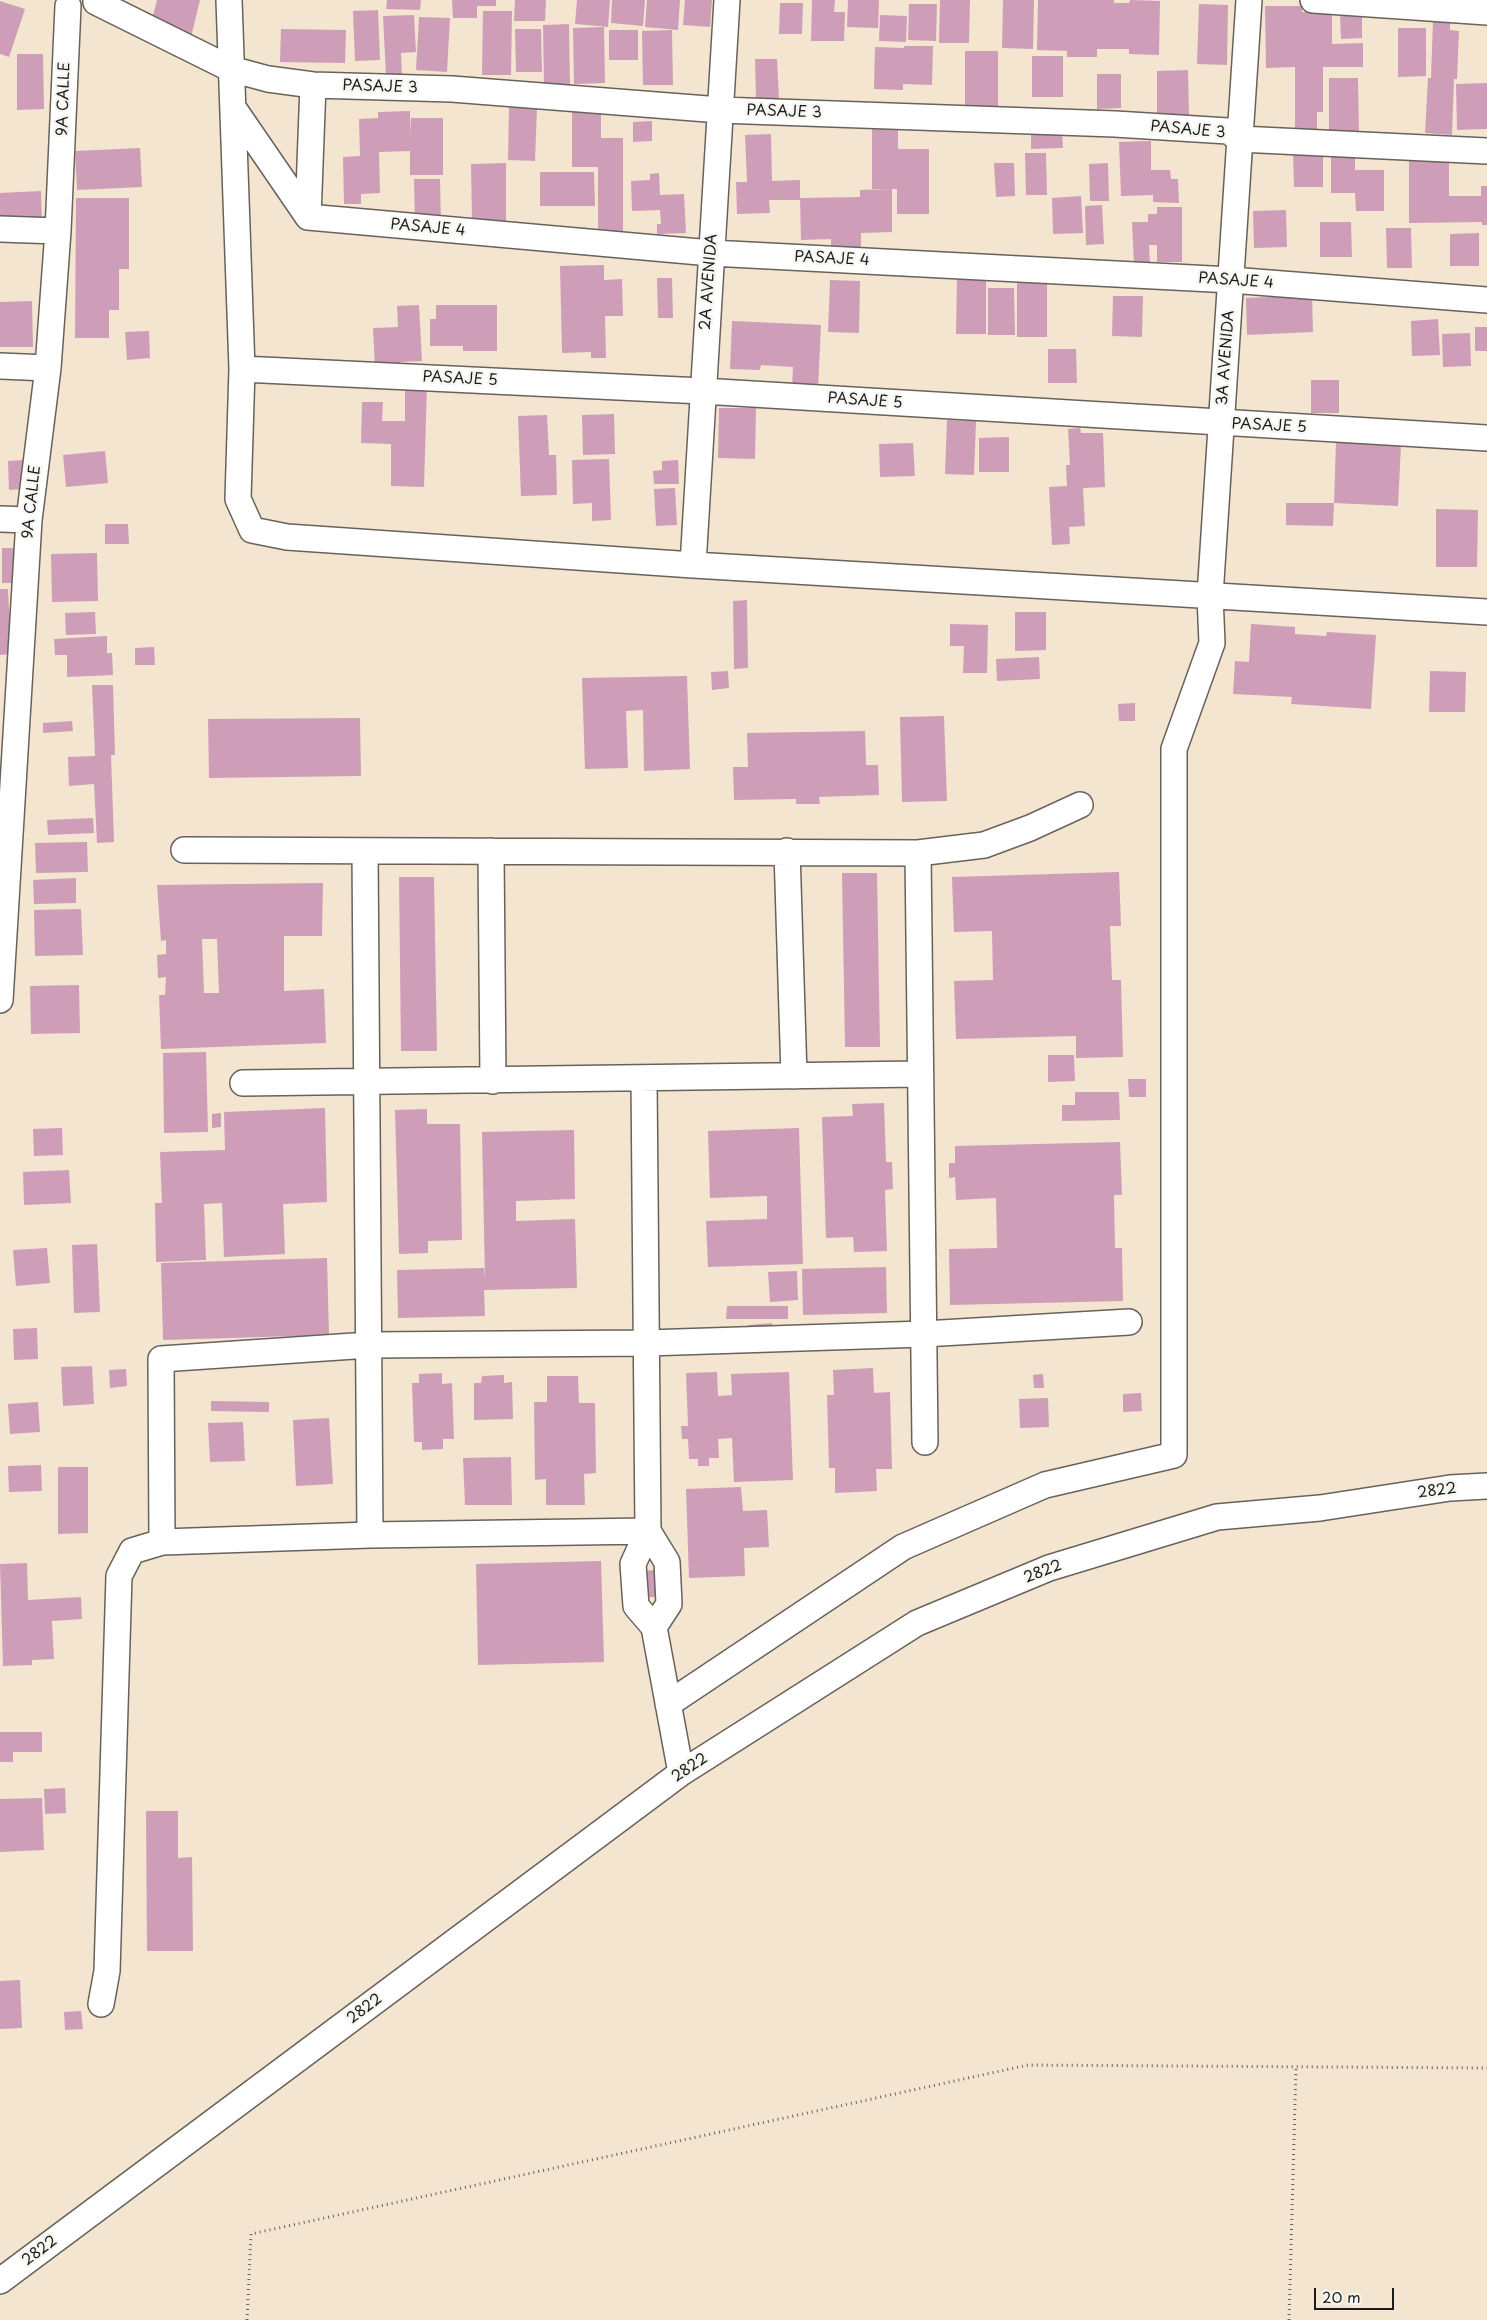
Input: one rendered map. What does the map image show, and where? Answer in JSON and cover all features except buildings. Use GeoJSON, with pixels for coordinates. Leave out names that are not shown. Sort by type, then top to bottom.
{"type":"FeatureCollection","features":[{"type":"Feature","properties":{"kind":"street"},"geometry":{"type":"LineString","coordinates":[[229,0],[242,368],[238,498],[252,530],[287,537],[693,565],[1487,612]]}},
{"type":"Feature","properties":{"kind":"street","name":"2A AVENIDA"},"geometry":{"type":"LineString","coordinates":[[693,565],[726,0]]}},
{"type":"Feature","properties":{"kind":"street","name":"3A AVENIDA"},"geometry":{"type":"LineString","coordinates":[[668,1704],[903,1547],[1045,1485],[1174,1455],[1174,749],[1212,643],[1210,596],[1249,0]]}},
{"type":"Feature","properties":{"kind":"street"},"geometry":{"type":"LineString","coordinates":[[1313,0],[1487,12]]}},
{"type":"Feature","properties":{"kind":"street","name":"PASAJE 3"},"geometry":{"type":"LineString","coordinates":[[78,3],[231,68],[268,79],[313,85],[452,89],[720,110],[1124,124],[1228,131],[1240,139],[1487,151]]}},
{"type":"Feature","properties":{"kind":"street","name":"9A CALLE"},"geometry":{"type":"LineString","coordinates":[[0,1000],[10,674],[48,368],[78,3]]}},
{"type":"Feature","properties":{"kind":"street"},"geometry":{"type":"LineString","coordinates":[[308,217],[313,85]]}},
{"type":"Feature","properties":{"kind":"street"},"geometry":{"type":"LineString","coordinates":[[234,109],[308,217]]}},
{"type":"Feature","properties":{"kind":"street","name":"PASAJE 4"},"geometry":{"type":"LineString","coordinates":[[308,217],[711,253],[1231,280],[1487,300]]}},
{"type":"Feature","properties":{"kind":"street"},"geometry":{"type":"LineString","coordinates":[[0,229],[58,231]]}},
{"type":"Feature","properties":{"kind":"street"},"geometry":{"type":"LineString","coordinates":[[0,366],[48,368]]}},
{"type":"Feature","properties":{"kind":"street","name":"PASAJE 5"},"geometry":{"type":"LineString","coordinates":[[242,368],[702,391],[1487,438]]}},
{"type":"Feature","properties":{"kind":"street"},"geometry":{"type":"LineString","coordinates":[[0,519],[29,520]]}},
{"type":"Feature","properties":{"kind":"street"},"geometry":{"type":"LineString","coordinates":[[184,850],[918,853],[984,845],[1030,828],[1080,804]]}},
{"type":"Feature","properties":{"kind":"street"},"geometry":{"type":"LineString","coordinates":[[365,850],[370,1535]]}},
{"type":"Feature","properties":{"kind":"street"},"geometry":{"type":"LineString","coordinates":[[491,851],[493,1081]]}},
{"type":"Feature","properties":{"kind":"street"},"geometry":{"type":"LineString","coordinates":[[787,851],[794,1076]]}},
{"type":"Feature","properties":{"kind":"street"},"geometry":{"type":"LineString","coordinates":[[918,853],[925,1442]]}},
{"type":"Feature","properties":{"kind":"street"},"geometry":{"type":"LineString","coordinates":[[243,1083],[920,1074]]}},
{"type":"Feature","properties":{"kind":"street"},"geometry":{"type":"LineString","coordinates":[[644,1079],[648,1531],[633,1564],[636,1606],[654,1627],[681,1773]]}},
{"type":"Feature","properties":{"kind":"street"},"geometry":{"type":"LineString","coordinates":[[162,1542],[161,1360],[369,1345],[647,1343],[924,1334],[1129,1322]]}},
{"type":"Feature","properties":{"kind":"street","name":"2822"},"geometry":{"type":"LineString","coordinates":[[0,2281],[681,1773],[917,1623],[1049,1568],[1218,1517],[1320,1508],[1450,1488],[1487,1486]]}},
{"type":"Feature","properties":{"kind":"street"},"geometry":{"type":"LineString","coordinates":[[648,1531],[667,1562],[669,1604],[654,1627]]}},
{"type":"Feature","properties":{"kind":"street"},"geometry":{"type":"LineString","coordinates":[[101,2004],[107,1971],[119,1576],[132,1551],[162,1542],[370,1535],[648,1531]]}},
{"type":"Feature","properties":{"kind":"path"},"geometry":{"type":"LineString","coordinates":[[247,2320],[251,2234],[1028,2065],[1487,2068]]}},
{"type":"Feature","properties":{"kind":"path"},"geometry":{"type":"LineString","coordinates":[[1289,2320],[1296,2067]]}}]}
